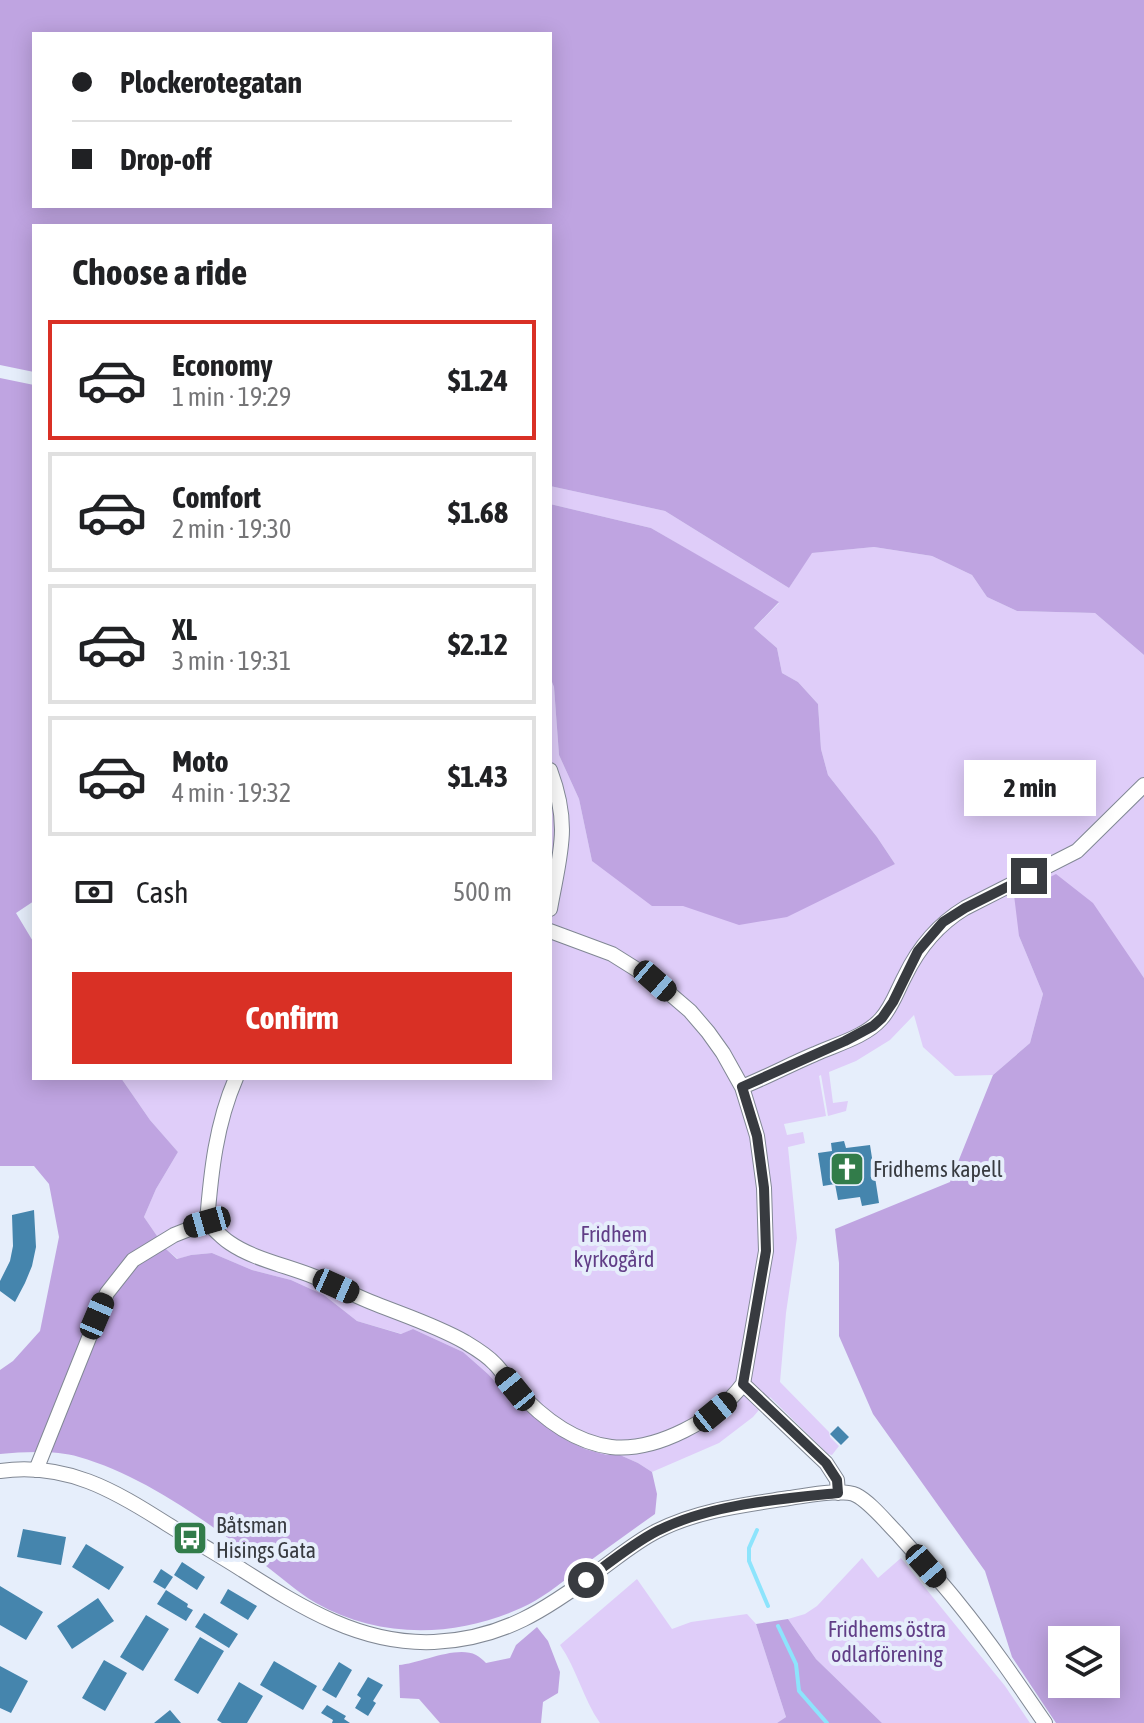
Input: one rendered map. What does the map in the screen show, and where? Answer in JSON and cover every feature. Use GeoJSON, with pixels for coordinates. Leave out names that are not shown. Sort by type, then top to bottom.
{"type":"FeatureCollection","features":[{"type":"Feature","properties":{"kind":"street"},"geometry":{"type":"LineString","coordinates":[[552,776],[563,823],[552,899]]}},
{"type":"Feature","properties":{"kind":"street"},"geometry":{"type":"LineString","coordinates":[[742,1087],[873,1026],[893,1002],[918,951],[948,918],[1077,851],[1144,785]]}},
{"type":"Feature","properties":{"kind":"street"},"geometry":{"type":"LineString","coordinates":[[235,1080],[215,1145],[207,1222],[221,1237],[246,1252],[316,1277],[465,1343],[493,1361],[515,1389],[544,1416],[579,1438],[607,1447],[623,1448],[670,1436],[715,1412],[734,1397],[743,1384],[766,1251],[764,1188],[757,1136],[742,1087],[723,1053],[690,1011],[655,981],[612,954],[552,932]]}},
{"type":"Feature","properties":{"kind":"street"},"geometry":{"type":"LineString","coordinates":[[36,1470],[107,1293],[133,1260],[174,1235],[207,1222]]}},
{"type":"Feature","properties":{"kind":"street"},"geometry":{"type":"LineString","coordinates":[[743,1384],[826,1463],[837,1480],[838,1493]]}},
{"type":"Feature","properties":{"kind":"street"},"geometry":{"type":"LineString","coordinates":[[0,1471],[36,1470],[73,1476],[109,1489],[289,1600],[333,1623],[393,1640],[427,1642],[472,1638],[506,1628],[558,1600],[654,1532],[670,1525],[722,1509],[798,1497],[854,1494],[886,1521],[958,1602],[1045,1723]]}},
{"type":"Feature","properties":{"kind":"green space","name":"Fridhem kyrkogård"},"geometry":{"type":"Polygon","coordinates":[[[552,486],[665,511],[789,588],[811,553],[874,547],[932,556],[972,575],[987,597],[1017,611],[1095,613],[1144,655],[1144,978],[1122,948],[1019,936],[1043,994],[1030,1043],[993,1075],[955,1076],[923,1047],[914,1015],[890,1040],[856,1061],[829,1072],[833,1103],[848,1101],[846,1111],[828,1116],[821,1075],[826,1116],[784,1124],[787,1135],[803,1132],[805,1143],[788,1147],[797,1238],[780,1382],[839,1446],[832,1455],[770,1397],[753,1417],[719,1443],[652,1472],[620,1455],[585,1449],[568,1441],[513,1401],[463,1352],[413,1329],[402,1334],[357,1321],[324,1295],[291,1280],[252,1270],[212,1253],[178,1259],[166,1249],[144,1217],[178,1152],[150,1120],[122,1080],[552,1080],[552,682],[559,755],[579,799],[592,861],[895,864],[828,775],[821,749],[818,704],[798,682],[782,673],[777,648],[754,628],[779,603],[651,528],[552,504],[552,486]]]}},
{"type":"Feature","properties":{"kind":"green space","name":"Fridhems östra odlarförening"},"geometry":{"type":"Polygon","coordinates":[[[862,1558],[878,1578],[901,1558],[1005,1686],[1030,1723],[882,1723],[816,1659],[788,1619],[817,1606],[862,1558]]]}},
{"type":"Feature","properties":{"kind":"green space"},"geometry":{"type":"Polygon","coordinates":[[[637,1579],[672,1629],[691,1622],[747,1614],[756,1624],[786,1717],[777,1723],[600,1723],[560,1645],[637,1579]]]}},
{"type":"Feature","properties":{"kind":"shaded area"},"geometry":{"type":"Polygon","coordinates":[[[0,0],[1144,0],[1144,655],[1095,613],[1017,611],[987,597],[972,575],[932,556],[874,547],[812,553],[789,588],[665,511],[552,486],[552,224],[32,224],[32,372],[0,365],[0,0]]]}},
{"type":"Feature","properties":{"kind":"shaded area"},"geometry":{"type":"Polygon","coordinates":[[[0,378],[32,385],[32,902],[16,913],[32,940],[32,1080],[122,1080],[150,1120],[178,1152],[144,1217],[166,1249],[177,1259],[212,1253],[252,1270],[291,1280],[324,1295],[357,1321],[401,1334],[413,1329],[463,1352],[513,1401],[568,1441],[607,1455],[620,1455],[652,1472],[657,1494],[655,1514],[550,1591],[521,1608],[496,1618],[444,1629],[391,1628],[340,1615],[316,1603],[198,1517],[151,1488],[103,1465],[60,1453],[0,1454],[0,1370],[13,1361],[40,1331],[59,1237],[49,1184],[34,1166],[0,1166],[0,378]]]}},
{"type":"Feature","properties":{"kind":"shaded area"},"geometry":{"type":"Polygon","coordinates":[[[552,504],[651,528],[779,602],[754,628],[777,648],[782,673],[798,682],[818,704],[821,749],[828,775],[895,864],[787,917],[739,925],[683,906],[652,906],[592,861],[579,799],[559,755],[554,687],[552,504]]]}},
{"type":"Feature","properties":{"kind":"shaded area"},"geometry":{"type":"Polygon","coordinates":[[[1056,874],[1093,903],[1144,978],[1144,1723],[1056,1723],[1012,1657],[985,1571],[873,1414],[839,1336],[839,1263],[835,1229],[950,1182],[993,1075],[1030,1043],[1043,994],[1019,936],[1014,895],[1056,874]]]}},
{"type":"Feature","properties":{"kind":"shaded area"},"geometry":{"type":"Polygon","coordinates":[[[788,1619],[816,1659],[882,1723],[777,1723],[786,1717],[756,1624],[788,1619]]]}},
{"type":"Feature","properties":{"kind":"shaded area"},"geometry":{"type":"Polygon","coordinates":[[[537,1627],[548,1641],[560,1672],[558,1693],[543,1702],[541,1723],[440,1723],[419,1699],[400,1698],[399,1665],[458,1652],[476,1655],[486,1663],[510,1658],[516,1645],[537,1627]]]}},
{"type":"Feature","properties":{"kind":"building","name":"Fridhems kapell"},"geometry":{"type":"Polygon","coordinates":[[[844,1141],[846,1148],[870,1145],[879,1203],[862,1206],[860,1197],[838,1200],[835,1184],[823,1186],[818,1153],[832,1151],[831,1143],[844,1141]]]}},
{"type":"Feature","properties":{"kind":"building"},"geometry":{"type":"Polygon","coordinates":[[[34,1210],[36,1247],[32,1266],[15,1302],[0,1291],[0,1281],[10,1261],[13,1246],[12,1215],[34,1210]]]}},
{"type":"Feature","properties":{"kind":"building"},"geometry":{"type":"Polygon","coordinates":[[[838,1426],[849,1437],[841,1445],[830,1434],[838,1426]]]}},
{"type":"Feature","properties":{"kind":"building"},"geometry":{"type":"Polygon","coordinates":[[[23,1529],[66,1537],[61,1565],[17,1557],[23,1529]]]}},
{"type":"Feature","properties":{"kind":"building"},"geometry":{"type":"Polygon","coordinates":[[[86,1544],[124,1567],[109,1590],[72,1567],[86,1544]]]}},
{"type":"Feature","properties":{"kind":"building"},"geometry":{"type":"Polygon","coordinates":[[[182,1562],[205,1577],[197,1590],[174,1575],[182,1562]]]}},
{"type":"Feature","properties":{"kind":"building"},"geometry":{"type":"Polygon","coordinates":[[[161,1569],[173,1577],[165,1589],[153,1582],[161,1569]]]}},
{"type":"Feature","properties":{"kind":"building"},"geometry":{"type":"Polygon","coordinates":[[[0,1586],[43,1612],[26,1640],[0,1625],[0,1586]]]}},
{"type":"Feature","properties":{"kind":"building"},"geometry":{"type":"Polygon","coordinates":[[[228,1589],[257,1606],[248,1620],[220,1603],[228,1589]]]}},
{"type":"Feature","properties":{"kind":"building"},"geometry":{"type":"Polygon","coordinates":[[[166,1590],[193,1610],[186,1621],[157,1604],[166,1590]]]}},
{"type":"Feature","properties":{"kind":"building"},"geometry":{"type":"Polygon","coordinates":[[[98,1598],[114,1621],[72,1649],[57,1626],[98,1598]]]}},
{"type":"Feature","properties":{"kind":"building"},"geometry":{"type":"Polygon","coordinates":[[[204,1613],[238,1634],[229,1648],[195,1627],[204,1613]]]}},
{"type":"Feature","properties":{"kind":"building"},"geometry":{"type":"Polygon","coordinates":[[[146,1615],[169,1629],[143,1671],[120,1657],[146,1615]]]}},
{"type":"Feature","properties":{"kind":"building"},"geometry":{"type":"Polygon","coordinates":[[[200,1637],[224,1651],[198,1694],[174,1680],[200,1637]]]}},
{"type":"Feature","properties":{"kind":"building"},"geometry":{"type":"Polygon","coordinates":[[[104,1660],[127,1673],[105,1711],[82,1698],[104,1660]]]}},
{"type":"Feature","properties":{"kind":"building"},"geometry":{"type":"Polygon","coordinates":[[[274,1661],[317,1686],[303,1710],[260,1685],[274,1661]]]}},
{"type":"Feature","properties":{"kind":"building"},"geometry":{"type":"Polygon","coordinates":[[[339,1662],[352,1670],[336,1698],[322,1690],[339,1662]]]}},
{"type":"Feature","properties":{"kind":"building"},"geometry":{"type":"Polygon","coordinates":[[[0,1666],[28,1681],[11,1713],[0,1708],[0,1666]]]}},
{"type":"Feature","properties":{"kind":"building"},"geometry":{"type":"Polygon","coordinates":[[[368,1677],[383,1685],[368,1716],[355,1708],[361,1698],[357,1695],[368,1677]]]}},
{"type":"Feature","properties":{"kind":"building"},"geometry":{"type":"Polygon","coordinates":[[[239,1682],[263,1696],[247,1723],[222,1723],[217,1720],[239,1682]]]}},
{"type":"Feature","properties":{"kind":"building"},"geometry":{"type":"Polygon","coordinates":[[[327,1705],[346,1716],[344,1719],[350,1723],[332,1723],[333,1720],[321,1713],[327,1705]]]}},
{"type":"Feature","properties":{"kind":"building"},"geometry":{"type":"Polygon","coordinates":[[[170,1710],[181,1723],[154,1723],[170,1710]]]}},
{"type":"Feature","properties":{"kind":"waterway"},"geometry":{"type":"LineString","coordinates":[[757,1530],[749,1548],[749,1561],[768,1606]]}},
{"type":"Feature","properties":{"kind":"waterway"},"geometry":{"type":"LineString","coordinates":[[778,1626],[796,1664],[799,1691],[827,1723]]}},
{"type":"Feature","properties":{"kind":"place","name":"Fridhems kapell"},"geometry":{"type":"Point","coordinates":[847,1169]}},
{"type":"Feature","properties":{"kind":"place","name":"Båtsman Hisings Gata"},"geometry":{"type":"Point","coordinates":[190,1538]}},
{"type":"Feature","properties":{"kind":"route"},"geometry":{"type":"LineString","coordinates":[[586,1580],[654,1532],[707,1512],[838,1493],[837,1480],[826,1463],[743,1384],[766,1251],[764,1188],[757,1136],[742,1087],[873,1026],[893,1002],[918,951],[943,922],[1029,876]]}}]}
